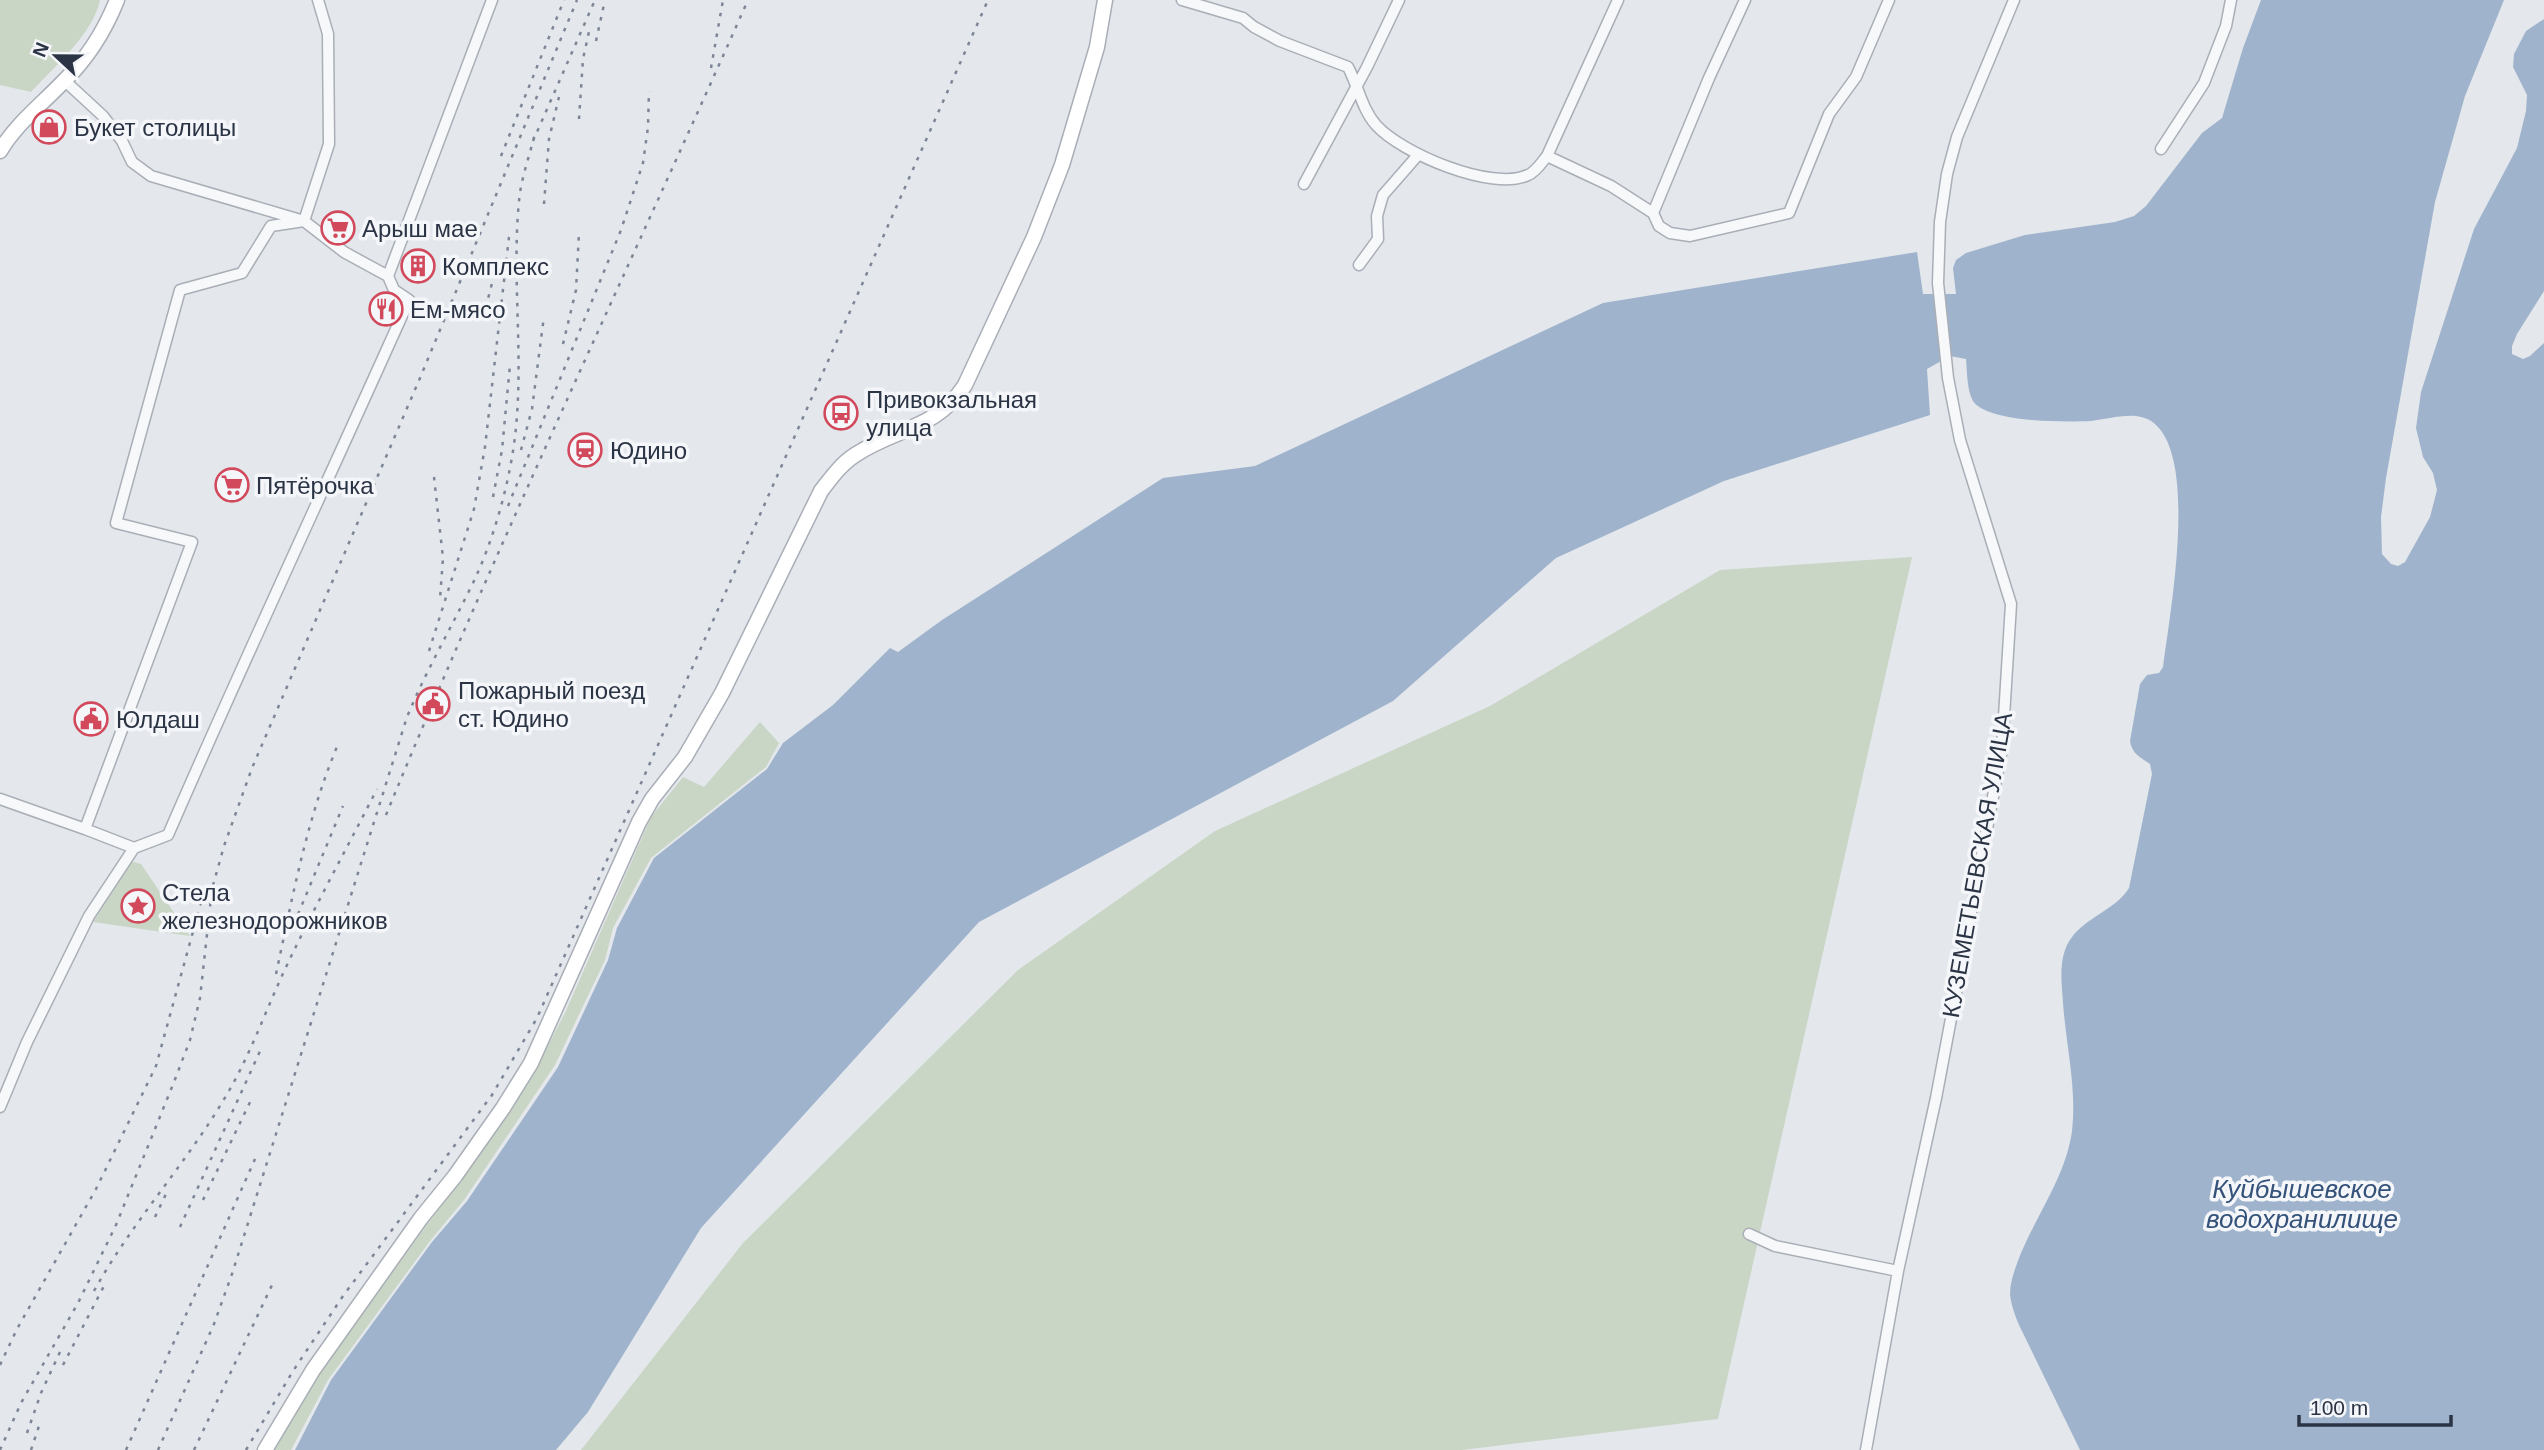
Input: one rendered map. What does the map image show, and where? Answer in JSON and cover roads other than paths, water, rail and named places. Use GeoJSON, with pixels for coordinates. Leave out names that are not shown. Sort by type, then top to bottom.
{"type":"FeatureCollection","features":[{"type":"Feature","properties":{"kind":"main road"},"geometry":{"type":"LineString","coordinates":[[0,151],[23,119],[65,81],[108,23],[117,0]]}},
{"type":"Feature","properties":{"kind":"main road"},"geometry":{"type":"LineString","coordinates":[[265,1450],[313,1370],[503,1108],[531,1063],[639,822],[652,799],[685,757],[722,693],[821,491],[852,456],[885,438],[930,420],[954,401],[965,385],[1034,237],[1062,165],[1097,47],[1105,0]]}},
{"type":"Feature","properties":{"kind":"street"},"geometry":{"type":"LineString","coordinates":[[304,221],[329,144],[328,34],[318,0]]}},
{"type":"Feature","properties":{"kind":"street"},"geometry":{"type":"LineString","coordinates":[[388,275],[492,0]]}},
{"type":"Feature","properties":{"kind":"street"},"geometry":{"type":"LineString","coordinates":[[1182,0],[1243,18],[1280,41],[1348,67],[1376,125],[1392,139],[1419,155],[1469,176],[1516,179],[1531,175],[1547,156],[1618,0]]}},
{"type":"Feature","properties":{"kind":"street"},"geometry":{"type":"LineString","coordinates":[[1304,184],[1356,83],[1367,68],[1399,0]]}},
{"type":"Feature","properties":{"kind":"street"},"geometry":{"type":"LineString","coordinates":[[1653,213],[1709,78],[1745,0]]}},
{"type":"Feature","properties":{"kind":"street"},"geometry":{"type":"LineString","coordinates":[[1547,156],[1611,186],[1653,213],[1659,226],[1670,233],[1690,236],[1789,212],[1829,114],[1856,77],[1889,0]]}},
{"type":"Feature","properties":{"kind":"street","name":"КУЗЕМЕТЬЕВСКАЯ УЛИЦА"},"geometry":{"type":"LineString","coordinates":[[1866,1450],[1898,1271],[1936,1098],[2002,750],[2011,604],[1960,440],[1948,378],[1938,282],[1940,222],[1947,174],[1957,137],[2014,0]]}},
{"type":"Feature","properties":{"kind":"street"},"geometry":{"type":"LineString","coordinates":[[2161,149],[2204,83],[2226,26],[2231,0]]}},
{"type":"Feature","properties":{"kind":"street"},"geometry":{"type":"LineString","coordinates":[[0,1108],[27,1042],[87,919],[134,848],[168,835],[254,638],[409,300],[394,290],[388,275],[344,252],[304,221],[151,176],[132,162],[122,141],[103,116],[65,81]]}},
{"type":"Feature","properties":{"kind":"street"},"geometry":{"type":"LineString","coordinates":[[1359,265],[1378,239],[1377,216],[1383,195],[1419,155]]}},
{"type":"Feature","properties":{"kind":"street"},"geometry":{"type":"LineString","coordinates":[[85,829],[192,542],[116,523],[180,290],[242,273],[271,226],[304,221]]}},
{"type":"Feature","properties":{"kind":"street"},"geometry":{"type":"LineString","coordinates":[[0,799],[134,848]]}},
{"type":"Feature","properties":{"kind":"street"},"geometry":{"type":"LineString","coordinates":[[1749,1234],[1775,1246],[1898,1271]]}},
{"type":"Feature","properties":{"kind":"water","name":"Куйбышевское водохранилище"},"geometry":{"type":"Polygon","coordinates":[[[2261,0],[2504,0],[2465,96],[2435,202],[2381,517],[2382,554],[2391,564],[2398,566],[2405,562],[2430,517],[2437,490],[2433,473],[2423,457],[2416,428],[2421,392],[2474,229],[2517,148],[2527,95],[2513,67],[2514,54],[2526,31],[2544,19],[2544,291],[2517,334],[2512,354],[2523,359],[2544,343],[2544,1450],[2080,1450],[2019,1325],[2011,1302],[2010,1289],[2021,1253],[2064,1163],[2072,1131],[2072,1083],[2062,983],[2065,950],[2070,939],[2086,923],[2115,903],[2129,888],[2152,774],[2150,764],[2135,752],[2130,741],[2140,684],[2147,675],[2159,673],[2163,667],[2178,541],[2176,473],[2169,446],[2157,426],[2150,421],[2142,417],[2126,416],[2091,421],[2046,421],[1994,414],[1973,401],[1968,386],[1966,359],[1950,356],[1927,369],[1930,415],[1724,481],[1556,558],[1393,701],[979,922],[701,1228],[588,1412],[556,1450],[295,1450],[331,1380],[432,1242],[467,1201],[558,1067],[608,960],[617,928],[654,858],[767,769],[783,743],[833,705],[890,648],[898,652],[942,620],[1163,478],[1255,466],[1603,303],[1917,252],[1923,294],[1956,294],[1953,268],[1956,260],[1966,253],[2025,235],[2115,222],[2134,216],[2146,206],[2202,133],[2222,118],[2261,0]]]}},
{"type":"Feature","properties":{"kind":"railway"},"geometry":{"type":"LineString","coordinates":[[501,156],[564,0]]}},
{"type":"Feature","properties":{"kind":"railway"},"geometry":{"type":"LineString","coordinates":[[0,1450],[21,1403],[78,1303],[116,1225],[174,1082],[190,1040],[200,998],[212,889],[224,846],[252,768],[420,378],[577,0]]}},
{"type":"Feature","properties":{"kind":"railway"},"geometry":{"type":"LineString","coordinates":[[533,141],[595,0]]}},
{"type":"Feature","properties":{"kind":"railway"},"geometry":{"type":"LineString","coordinates":[[596,41],[605,0]]}},
{"type":"Feature","properties":{"kind":"railway"},"geometry":{"type":"LineString","coordinates":[[711,68],[723,0]]}},
{"type":"Feature","properties":{"kind":"railway"},"geometry":{"type":"LineString","coordinates":[[386,815],[518,508],[748,0]]}},
{"type":"Feature","properties":{"kind":"railway"},"geometry":{"type":"LineString","coordinates":[[246,1450],[293,1371],[343,1296],[492,1095],[537,1018],[988,0]]}},
{"type":"Feature","properties":{"kind":"railway"},"geometry":{"type":"LineString","coordinates":[[579,119],[583,59],[590,27]]}},
{"type":"Feature","properties":{"kind":"railway"},"geometry":{"type":"LineString","coordinates":[[508,506],[621,230],[643,163],[649,91]]}},
{"type":"Feature","properties":{"kind":"railway"},"geometry":{"type":"LineString","coordinates":[[544,204],[549,139],[559,97]]}},
{"type":"Feature","properties":{"kind":"railway"},"geometry":{"type":"LineString","coordinates":[[158,1450],[214,1324],[232,1274],[407,717],[473,583],[498,518],[510,468],[517,420],[517,232],[520,192],[535,133]]}},
{"type":"Feature","properties":{"kind":"railway"},"geometry":{"type":"LineString","coordinates":[[563,344],[576,290],[579,233]]}},
{"type":"Feature","properties":{"kind":"railway"},"geometry":{"type":"LineString","coordinates":[[429,651],[474,509],[485,447],[509,237]]}},
{"type":"Feature","properties":{"kind":"railway"},"geometry":{"type":"LineString","coordinates":[[483,318],[496,268]]}},
{"type":"Feature","properties":{"kind":"railway"},"geometry":{"type":"LineString","coordinates":[[521,450],[532,409],[544,316]]}},
{"type":"Feature","properties":{"kind":"railway"},"geometry":{"type":"LineString","coordinates":[[493,497],[502,450],[510,365]]}},
{"type":"Feature","properties":{"kind":"railway"},"geometry":{"type":"LineString","coordinates":[[434,477],[443,558],[440,599]]}},
{"type":"Feature","properties":{"kind":"railway"},"geometry":{"type":"LineString","coordinates":[[276,974],[309,828],[339,742]]}},
{"type":"Feature","properties":{"kind":"railway"},"geometry":{"type":"LineString","coordinates":[[94,1291],[125,1241],[226,1096],[298,943],[377,789]]}},
{"type":"Feature","properties":{"kind":"railway"},"geometry":{"type":"LineString","coordinates":[[294,924],[343,806]]}},
{"type":"Feature","properties":{"kind":"railway"},"geometry":{"type":"LineString","coordinates":[[0,1365],[17,1329],[96,1189],[156,1066],[205,888]]}},
{"type":"Feature","properties":{"kind":"railway"},"geometry":{"type":"LineString","coordinates":[[180,1227],[261,1049]]}},
{"type":"Feature","properties":{"kind":"railway"},"geometry":{"type":"LineString","coordinates":[[203,1200],[251,1100]]}},
{"type":"Feature","properties":{"kind":"railway"},"geometry":{"type":"LineString","coordinates":[[126,1450],[255,1159]]}},
{"type":"Feature","properties":{"kind":"railway"},"geometry":{"type":"LineString","coordinates":[[155,1217],[166,1194]]}},
{"type":"Feature","properties":{"kind":"railway"},"geometry":{"type":"LineString","coordinates":[[63,1365],[105,1284]]}},
{"type":"Feature","properties":{"kind":"railway"},"geometry":{"type":"LineString","coordinates":[[194,1450],[272,1285]]}},
{"type":"Feature","properties":{"kind":"railway"},"geometry":{"type":"LineString","coordinates":[[27,1433],[41,1393],[60,1352]]}},
{"type":"Feature","properties":{"kind":"railway"},"geometry":{"type":"LineString","coordinates":[[31,1450],[40,1423]]}},
{"type":"Feature","properties":{"kind":"place","name":"Букет столицы"},"geometry":{"type":"Point","coordinates":[49,127]}},
{"type":"Feature","properties":{"kind":"place","name":"Арыш мае"},"geometry":{"type":"Point","coordinates":[338,228]}},
{"type":"Feature","properties":{"kind":"place","name":"Комплекс"},"geometry":{"type":"Point","coordinates":[418,266]}},
{"type":"Feature","properties":{"kind":"place","name":"Ем-мясо"},"geometry":{"type":"Point","coordinates":[386,309]}},
{"type":"Feature","properties":{"kind":"place","name":"Привокзальная улица"},"geometry":{"type":"Point","coordinates":[841,413]}},
{"type":"Feature","properties":{"kind":"place","name":"Юдино"},"geometry":{"type":"Point","coordinates":[585,450]}},
{"type":"Feature","properties":{"kind":"place","name":"Пятёрочка"},"geometry":{"type":"Point","coordinates":[232,485]}},
{"type":"Feature","properties":{"kind":"place","name":"Пожарный поезд ст. Юдино"},"geometry":{"type":"Point","coordinates":[433,704]}},
{"type":"Feature","properties":{"kind":"place","name":"Юлдаш"},"geometry":{"type":"Point","coordinates":[91,719]}},
{"type":"Feature","properties":{"kind":"place","name":"Стела железнодорожников"},"geometry":{"type":"Point","coordinates":[138,906]}}]}
